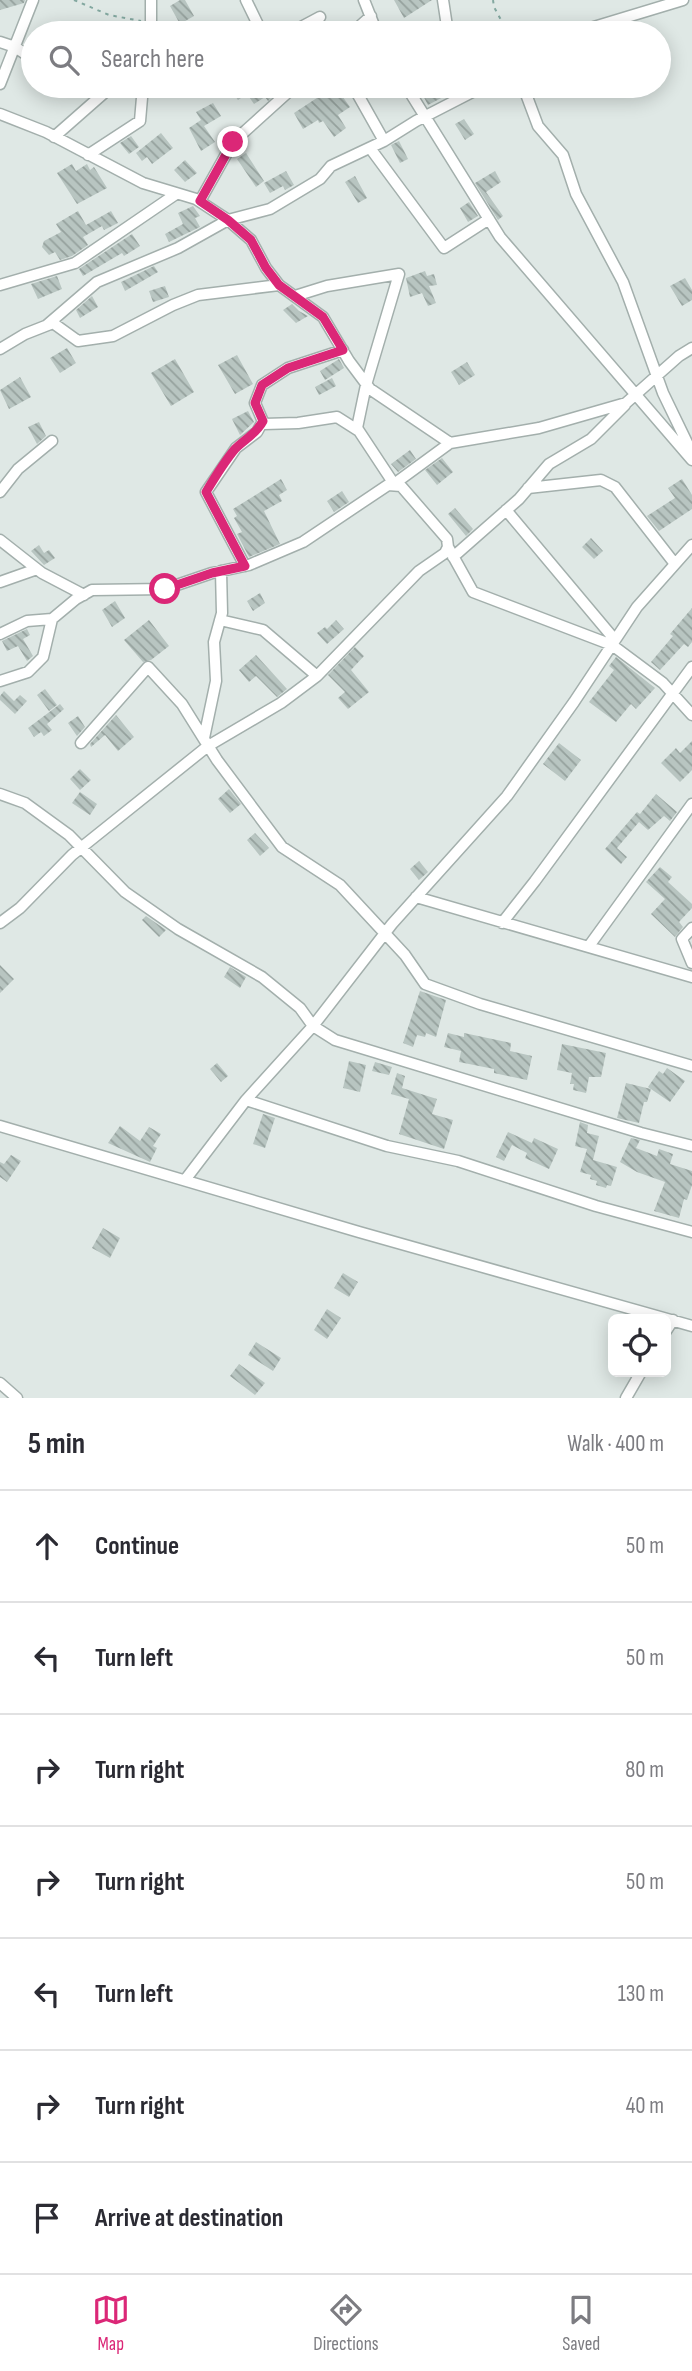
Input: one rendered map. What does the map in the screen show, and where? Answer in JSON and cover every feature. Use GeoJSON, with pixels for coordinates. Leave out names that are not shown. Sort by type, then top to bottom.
{"type":"FeatureCollection","features":[{"type":"Feature","properties":{"kind":"street"},"geometry":{"type":"LineString","coordinates":[[25,21],[33,0]]}},
{"type":"Feature","properties":{"kind":"street"},"geometry":{"type":"LineString","coordinates":[[151,0],[152,21]]}},
{"type":"Feature","properties":{"kind":"street"},"geometry":{"type":"LineString","coordinates":[[246,0],[256,21]]}},
{"type":"Feature","properties":{"kind":"street"},"geometry":{"type":"LineString","coordinates":[[364,0],[373,21]]}},
{"type":"Feature","properties":{"kind":"street"},"geometry":{"type":"LineString","coordinates":[[443,0],[446,21]]}},
{"type":"Feature","properties":{"kind":"street"},"geometry":{"type":"LineString","coordinates":[[614,21],[683,0]]}},
{"type":"Feature","properties":{"kind":"street"},"geometry":{"type":"LineString","coordinates":[[365,21],[371,16]]}},
{"type":"Feature","properties":{"kind":"street"},"geometry":{"type":"LineString","coordinates":[[312,21],[320,17]]}},
{"type":"Feature","properties":{"kind":"street"},"geometry":{"type":"LineString","coordinates":[[0,84],[21,31]]}},
{"type":"Feature","properties":{"kind":"street"},"geometry":{"type":"LineString","coordinates":[[0,42],[21,51]]}},
{"type":"Feature","properties":{"kind":"street"},"geometry":{"type":"LineString","coordinates":[[54,137],[98,98]]}},
{"type":"Feature","properties":{"kind":"street"},"geometry":{"type":"LineString","coordinates":[[88,155],[140,121],[142,98]]}},
{"type":"Feature","properties":{"kind":"street"},"geometry":{"type":"LineString","coordinates":[[200,201],[233,142],[282,98]]}},
{"type":"Feature","properties":{"kind":"street"},"geometry":{"type":"LineString","coordinates":[[360,98],[384,141]]}},
{"type":"Feature","properties":{"kind":"street"},"geometry":{"type":"LineString","coordinates":[[414,98],[500,237],[692,460]]}},
{"type":"Feature","properties":{"kind":"street"},"geometry":{"type":"LineString","coordinates":[[528,98],[538,125],[563,155],[576,194],[623,282],[657,376],[692,453]]}},
{"type":"Feature","properties":{"kind":"street"},"geometry":{"type":"LineString","coordinates":[[47,325],[97,282],[178,248],[228,220],[270,209],[320,179],[331,166],[384,141],[458,99]]}},
{"type":"Feature","properties":{"kind":"street"},"geometry":{"type":"LineString","coordinates":[[0,114],[54,137],[143,183],[200,201],[228,220],[251,240],[279,285],[323,317],[366,385],[450,443]]}},
{"type":"Feature","properties":{"kind":"street"},"geometry":{"type":"LineString","coordinates":[[370,148],[444,248],[489,219]]}},
{"type":"Feature","properties":{"kind":"street"},"geometry":{"type":"LineString","coordinates":[[0,285],[75,263],[176,194]]}},
{"type":"Feature","properties":{"kind":"street"},"geometry":{"type":"LineString","coordinates":[[295,296],[327,286],[399,274],[366,385],[357,428],[394,484],[401,486],[414,498],[447,539],[448,547],[473,592],[613,643]]}},
{"type":"Feature","properties":{"kind":"street"},"geometry":{"type":"LineString","coordinates":[[0,349],[25,334],[53,323],[78,341],[113,336],[198,295],[279,285]]}},
{"type":"Feature","properties":{"kind":"street"},"geometry":{"type":"LineString","coordinates":[[453,557],[506,510],[549,464],[591,439],[626,403],[692,348]]}},
{"type":"Feature","properties":{"kind":"street"},"geometry":{"type":"LineString","coordinates":[[343,350],[288,368],[262,385],[255,403],[264,424],[298,423],[337,417],[359,431]]}},
{"type":"Feature","properties":{"kind":"street"},"geometry":{"type":"LineString","coordinates":[[0,635],[27,621],[52,619],[92,590],[165,589],[245,566],[303,542],[382,488],[394,484],[450,443],[539,428],[626,403]]}},
{"type":"Feature","properties":{"kind":"street"},"geometry":{"type":"LineString","coordinates":[[245,566],[206,492],[236,448],[257,432],[263,421]]}},
{"type":"Feature","properties":{"kind":"street"},"geometry":{"type":"LineString","coordinates":[[0,492],[18,469],[52,441]]}},
{"type":"Feature","properties":{"kind":"street"},"geometry":{"type":"LineString","coordinates":[[528,488],[601,480],[615,487],[675,564]]}},
{"type":"Feature","properties":{"kind":"street"},"geometry":{"type":"LineString","coordinates":[[506,510],[613,643],[663,683],[692,715]]}},
{"type":"Feature","properties":{"kind":"street"},"geometry":{"type":"LineString","coordinates":[[0,541],[37,569],[84,594]]}},
{"type":"Feature","properties":{"kind":"street"},"geometry":{"type":"LineString","coordinates":[[185,1180],[246,1100],[313,1026],[385,933],[507,796],[637,607],[692,545]]}},
{"type":"Feature","properties":{"kind":"street"},"geometry":{"type":"LineString","coordinates":[[0,923],[20,908],[81,848],[206,742],[281,704],[317,677],[419,571],[445,553],[448,547]]}},
{"type":"Feature","properties":{"kind":"street"},"geometry":{"type":"LineString","coordinates":[[0,582],[37,569]]}},
{"type":"Feature","properties":{"kind":"street"},"geometry":{"type":"LineString","coordinates":[[206,742],[216,681],[214,642],[222,612],[221,571]]}},
{"type":"Feature","properties":{"kind":"street"},"geometry":{"type":"LineString","coordinates":[[0,681],[28,672],[43,657],[52,619]]}},
{"type":"Feature","properties":{"kind":"street"},"geometry":{"type":"LineString","coordinates":[[220,620],[263,630],[317,677]]}},
{"type":"Feature","properties":{"kind":"street"},"geometry":{"type":"LineString","coordinates":[[81,743],[148,667],[182,704],[206,742],[282,847],[340,885],[405,955],[425,984],[480,1004],[692,1066]]}},
{"type":"Feature","properties":{"kind":"street"},"geometry":{"type":"LineString","coordinates":[[502,923],[692,667]]}},
{"type":"Feature","properties":{"kind":"street"},"geometry":{"type":"LineString","coordinates":[[0,794],[25,803],[69,835],[125,892],[178,929],[262,977],[300,1008],[313,1026],[335,1040],[692,1146]]}},
{"type":"Feature","properties":{"kind":"street"},"geometry":{"type":"LineString","coordinates":[[589,946],[692,804]]}},
{"type":"Feature","properties":{"kind":"street"},"geometry":{"type":"LineString","coordinates":[[416,897],[692,977]]}},
{"type":"Feature","properties":{"kind":"street"},"geometry":{"type":"LineString","coordinates":[[692,928],[682,939],[692,963]]}},
{"type":"Feature","properties":{"kind":"street"},"geometry":{"type":"LineString","coordinates":[[246,1100],[387,1146],[458,1161],[596,1206],[692,1232]]}},
{"type":"Feature","properties":{"kind":"street"},"geometry":{"type":"LineString","coordinates":[[0,1126],[359,1232],[692,1325]]}},
{"type":"Feature","properties":{"kind":"street"},"geometry":{"type":"LineString","coordinates":[[626,1398],[638,1377]]}},
{"type":"Feature","properties":{"kind":"street"},"geometry":{"type":"LineString","coordinates":[[0,1383],[18,1398]]}},
{"type":"Feature","properties":{"kind":"path"},"geometry":{"type":"LineString","coordinates":[[74,0],[109,15],[143,21]]}},
{"type":"Feature","properties":{"kind":"path"},"geometry":{"type":"LineString","coordinates":[[494,0],[494,7],[502,21]]}},
{"type":"Feature","properties":{"kind":"building"},"geometry":{"type":"Polygon","coordinates":[[[0,0],[25,0],[24,3],[0,10],[0,0]]]}},
{"type":"Feature","properties":{"kind":"building"},"geometry":{"type":"Polygon","coordinates":[[[185,0],[194,16],[185,21],[178,21],[170,6],[185,0]]]}},
{"type":"Feature","properties":{"kind":"building"},"geometry":{"type":"Polygon","coordinates":[[[394,0],[432,0],[404,18],[394,0]]]}},
{"type":"Feature","properties":{"kind":"building"},"geometry":{"type":"Polygon","coordinates":[[[250,98],[263,98],[254,104],[250,98]]]}},
{"type":"Feature","properties":{"kind":"building"},"geometry":{"type":"Polygon","coordinates":[[[317,98],[344,98],[350,107],[338,115],[346,128],[334,137],[323,121],[319,123],[318,120],[303,129],[294,113],[317,98]]]}},
{"type":"Feature","properties":{"kind":"building"},"geometry":{"type":"Polygon","coordinates":[[[424,98],[441,98],[428,105],[424,98]]]}},
{"type":"Feature","properties":{"kind":"building"},"geometry":{"type":"Polygon","coordinates":[[[213,103],[221,116],[204,126],[215,142],[201,151],[189,128],[201,120],[196,112],[213,103]]]}},
{"type":"Feature","properties":{"kind":"building"},"geometry":{"type":"Polygon","coordinates":[[[464,119],[474,134],[465,140],[455,124],[464,119]]]}},
{"type":"Feature","properties":{"kind":"building"},"geometry":{"type":"Polygon","coordinates":[[[161,133],[173,148],[152,164],[147,157],[142,161],[136,153],[161,133]]]}},
{"type":"Feature","properties":{"kind":"building"},"geometry":{"type":"Polygon","coordinates":[[[131,136],[139,147],[129,154],[120,143],[131,136]]]}},
{"type":"Feature","properties":{"kind":"building"},"geometry":{"type":"Polygon","coordinates":[[[399,141],[408,159],[400,163],[391,145],[399,141]]]}},
{"type":"Feature","properties":{"kind":"building"},"geometry":{"type":"Polygon","coordinates":[[[246,153],[264,181],[256,187],[237,159],[246,153]]]}},
{"type":"Feature","properties":{"kind":"building"},"geometry":{"type":"Polygon","coordinates":[[[185,160],[197,173],[185,182],[174,170],[185,160]]]}},
{"type":"Feature","properties":{"kind":"building"},"geometry":{"type":"Polygon","coordinates":[[[72,164],[76,171],[87,164],[90,170],[94,167],[107,188],[77,204],[57,173],[72,164]]]}},
{"type":"Feature","properties":{"kind":"building"},"geometry":{"type":"Polygon","coordinates":[[[286,171],[294,185],[285,190],[283,186],[270,193],[264,183],[286,171]]]}},
{"type":"Feature","properties":{"kind":"building"},"geometry":{"type":"Polygon","coordinates":[[[495,171],[501,182],[486,192],[503,216],[498,220],[475,183],[495,171]]]}},
{"type":"Feature","properties":{"kind":"building"},"geometry":{"type":"Polygon","coordinates":[[[355,176],[367,198],[358,203],[345,182],[355,176]]]}},
{"type":"Feature","properties":{"kind":"building"},"geometry":{"type":"Polygon","coordinates":[[[469,202],[478,216],[468,222],[460,208],[469,202]]]}},
{"type":"Feature","properties":{"kind":"building"},"geometry":{"type":"Polygon","coordinates":[[[193,206],[200,216],[195,218],[200,227],[169,242],[165,234],[183,224],[178,213],[193,206]]]}},
{"type":"Feature","properties":{"kind":"building"},"geometry":{"type":"Polygon","coordinates":[[[78,211],[86,225],[111,211],[118,223],[104,230],[102,226],[83,237],[88,245],[72,256],[60,260],[55,252],[49,255],[42,247],[44,241],[61,232],[56,224],[78,211]]]}},
{"type":"Feature","properties":{"kind":"building"},"geometry":{"type":"Polygon","coordinates":[[[132,234],[140,246],[124,256],[122,253],[83,276],[79,269],[132,234]]]}},
{"type":"Feature","properties":{"kind":"building"},"geometry":{"type":"Polygon","coordinates":[[[154,266],[158,272],[125,291],[121,282],[154,266]]]}},
{"type":"Feature","properties":{"kind":"building"},"geometry":{"type":"Polygon","coordinates":[[[425,271],[427,276],[434,274],[437,285],[429,286],[436,303],[428,306],[422,293],[410,297],[406,278],[425,271]]]}},
{"type":"Feature","properties":{"kind":"building"},"geometry":{"type":"Polygon","coordinates":[[[57,276],[62,289],[38,299],[31,284],[57,276]]]}},
{"type":"Feature","properties":{"kind":"building"},"geometry":{"type":"Polygon","coordinates":[[[685,278],[692,290],[692,300],[682,306],[670,286],[685,278]]]}},
{"type":"Feature","properties":{"kind":"building"},"geometry":{"type":"Polygon","coordinates":[[[165,286],[169,297],[153,302],[149,291],[165,286]]]}},
{"type":"Feature","properties":{"kind":"building"},"geometry":{"type":"Polygon","coordinates":[[[92,296],[98,307],[80,318],[76,310],[92,296]]]}},
{"type":"Feature","properties":{"kind":"building"},"geometry":{"type":"Polygon","coordinates":[[[292,304],[308,316],[296,323],[283,310],[292,304]]]}},
{"type":"Feature","properties":{"kind":"building"},"geometry":{"type":"Polygon","coordinates":[[[67,348],[76,363],[60,373],[50,358],[67,348]]]}},
{"type":"Feature","properties":{"kind":"building"},"geometry":{"type":"Polygon","coordinates":[[[237,355],[253,384],[235,394],[218,365],[237,355]]]}},
{"type":"Feature","properties":{"kind":"building"},"geometry":{"type":"Polygon","coordinates":[[[175,359],[194,392],[171,406],[151,373],[175,359]]]}},
{"type":"Feature","properties":{"kind":"building"},"geometry":{"type":"Polygon","coordinates":[[[339,359],[344,368],[325,380],[320,371],[339,359]]]}},
{"type":"Feature","properties":{"kind":"building"},"geometry":{"type":"Polygon","coordinates":[[[467,362],[475,375],[459,385],[451,372],[467,362]]]}},
{"type":"Feature","properties":{"kind":"building"},"geometry":{"type":"Polygon","coordinates":[[[20,377],[31,397],[9,409],[0,390],[20,377]]]}},
{"type":"Feature","properties":{"kind":"building"},"geometry":{"type":"Polygon","coordinates":[[[332,378],[336,386],[319,395],[315,387],[332,378]]]}},
{"type":"Feature","properties":{"kind":"building"},"geometry":{"type":"Polygon","coordinates":[[[248,411],[254,422],[240,435],[232,419],[248,411]]]}},
{"type":"Feature","properties":{"kind":"building"},"geometry":{"type":"Polygon","coordinates":[[[39,422],[46,436],[37,444],[28,427],[39,422]]]}},
{"type":"Feature","properties":{"kind":"building"},"geometry":{"type":"Polygon","coordinates":[[[410,450],[416,459],[398,472],[391,464],[410,450]]]}},
{"type":"Feature","properties":{"kind":"building"},"geometry":{"type":"Polygon","coordinates":[[[442,458],[453,472],[437,485],[425,470],[442,458]]]}},
{"type":"Feature","properties":{"kind":"building"},"geometry":{"type":"Polygon","coordinates":[[[281,479],[287,490],[279,495],[282,501],[264,511],[280,544],[249,557],[237,534],[242,532],[234,518],[237,516],[233,509],[281,479]]]}},
{"type":"Feature","properties":{"kind":"building"},"geometry":{"type":"Polygon","coordinates":[[[682,479],[692,495],[692,509],[659,531],[647,516],[675,498],[668,488],[682,479]]]}},
{"type":"Feature","properties":{"kind":"building"},"geometry":{"type":"Polygon","coordinates":[[[342,491],[349,502],[334,512],[327,501],[342,491]]]}},
{"type":"Feature","properties":{"kind":"building"},"geometry":{"type":"Polygon","coordinates":[[[455,508],[473,529],[466,536],[448,514],[455,508]]]}},
{"type":"Feature","properties":{"kind":"building"},"geometry":{"type":"Polygon","coordinates":[[[591,538],[603,551],[594,559],[582,547],[591,538]]]}},
{"type":"Feature","properties":{"kind":"building"},"geometry":{"type":"Polygon","coordinates":[[[39,545],[44,553],[49,550],[55,558],[44,565],[31,551],[39,545]]]}},
{"type":"Feature","properties":{"kind":"building"},"geometry":{"type":"Polygon","coordinates":[[[260,593],[265,603],[253,611],[247,601],[260,593]]]}},
{"type":"Feature","properties":{"kind":"building"},"geometry":{"type":"Polygon","coordinates":[[[115,601],[125,618],[112,627],[102,610],[115,601]]]}},
{"type":"Feature","properties":{"kind":"building"},"geometry":{"type":"Polygon","coordinates":[[[692,608],[692,642],[688,647],[684,644],[660,670],[651,662],[692,608]]]}},
{"type":"Feature","properties":{"kind":"building"},"geometry":{"type":"Polygon","coordinates":[[[149,620],[169,646],[151,660],[143,662],[124,640],[149,620]]]}},
{"type":"Feature","properties":{"kind":"building"},"geometry":{"type":"Polygon","coordinates":[[[336,620],[344,629],[327,644],[317,633],[325,627],[327,629],[336,620]]]}},
{"type":"Feature","properties":{"kind":"building"},"geometry":{"type":"Polygon","coordinates":[[[27,629],[30,635],[23,639],[33,656],[27,661],[18,646],[7,651],[2,641],[27,629]]]}},
{"type":"Feature","properties":{"kind":"building"},"geometry":{"type":"Polygon","coordinates":[[[355,647],[364,656],[351,670],[369,692],[348,709],[338,698],[345,692],[328,675],[355,647]]]}},
{"type":"Feature","properties":{"kind":"building"},"geometry":{"type":"Polygon","coordinates":[[[256,655],[287,689],[277,697],[256,676],[249,682],[239,670],[256,655]]]}},
{"type":"Feature","properties":{"kind":"building"},"geometry":{"type":"Polygon","coordinates":[[[616,657],[655,688],[636,709],[631,704],[616,722],[589,702],[614,670],[609,666],[616,657]]]}},
{"type":"Feature","properties":{"kind":"building"},"geometry":{"type":"Polygon","coordinates":[[[45,689],[57,705],[49,711],[37,695],[45,689]]]}},
{"type":"Feature","properties":{"kind":"building"},"geometry":{"type":"Polygon","coordinates":[[[4,691],[14,701],[20,695],[27,701],[15,714],[0,700],[4,691]]]}},
{"type":"Feature","properties":{"kind":"building"},"geometry":{"type":"Polygon","coordinates":[[[60,704],[64,709],[47,724],[52,730],[44,736],[41,732],[34,737],[28,728],[60,704]]]}},
{"type":"Feature","properties":{"kind":"building"},"geometry":{"type":"Polygon","coordinates":[[[116,715],[134,737],[118,751],[105,735],[91,747],[90,744],[116,715]]]}},
{"type":"Feature","properties":{"kind":"building"},"geometry":{"type":"Polygon","coordinates":[[[78,716],[85,727],[77,736],[68,723],[78,716]]]}},
{"type":"Feature","properties":{"kind":"building"},"geometry":{"type":"Polygon","coordinates":[[[692,741],[692,770],[680,782],[661,763],[676,748],[680,753],[692,741]]]}},
{"type":"Feature","properties":{"kind":"building"},"geometry":{"type":"Polygon","coordinates":[[[559,743],[581,760],[565,781],[543,764],[559,743]]]}},
{"type":"Feature","properties":{"kind":"building"},"geometry":{"type":"Polygon","coordinates":[[[80,769],[91,780],[80,790],[70,779],[80,769]]]}},
{"type":"Feature","properties":{"kind":"building"},"geometry":{"type":"Polygon","coordinates":[[[229,789],[241,804],[230,813],[218,799],[229,789]]]}},
{"type":"Feature","properties":{"kind":"building"},"geometry":{"type":"Polygon","coordinates":[[[80,792],[97,804],[90,815],[72,803],[80,792]]]}},
{"type":"Feature","properties":{"kind":"building"},"geometry":{"type":"Polygon","coordinates":[[[656,794],[677,812],[670,821],[664,816],[648,830],[639,822],[617,848],[627,857],[621,864],[605,849],[656,794]]]}},
{"type":"Feature","properties":{"kind":"building"},"geometry":{"type":"Polygon","coordinates":[[[255,833],[269,848],[260,856],[247,840],[255,833]]]}},
{"type":"Feature","properties":{"kind":"building"},"geometry":{"type":"Polygon","coordinates":[[[419,861],[428,872],[419,880],[410,869],[419,861]]]}},
{"type":"Feature","properties":{"kind":"building"},"geometry":{"type":"Polygon","coordinates":[[[660,867],[672,877],[668,882],[692,904],[692,908],[679,922],[683,927],[675,937],[651,914],[665,899],[646,882],[660,867]]]}},
{"type":"Feature","properties":{"kind":"building"},"geometry":{"type":"Polygon","coordinates":[[[146,916],[166,930],[159,937],[142,920],[146,916]]]}},
{"type":"Feature","properties":{"kind":"building"},"geometry":{"type":"Polygon","coordinates":[[[0,965],[14,979],[0,993],[0,965]]]}},
{"type":"Feature","properties":{"kind":"building"},"geometry":{"type":"Polygon","coordinates":[[[230,967],[246,977],[240,988],[224,977],[230,967]]]}},
{"type":"Feature","properties":{"kind":"building"},"geometry":{"type":"Polygon","coordinates":[[[420,991],[446,1000],[436,1037],[426,1033],[425,1037],[417,1035],[413,1047],[403,1043],[420,991]]]}},
{"type":"Feature","properties":{"kind":"building"},"geometry":{"type":"Polygon","coordinates":[[[448,1033],[464,1037],[464,1033],[511,1043],[510,1051],[532,1056],[527,1080],[494,1073],[494,1069],[459,1062],[461,1051],[444,1047],[448,1033]]]}},
{"type":"Feature","properties":{"kind":"building"},"geometry":{"type":"Polygon","coordinates":[[[562,1044],[606,1053],[601,1077],[589,1077],[586,1093],[573,1090],[574,1084],[570,1084],[572,1073],[557,1070],[562,1044]]]}},
{"type":"Feature","properties":{"kind":"building"},"geometry":{"type":"Polygon","coordinates":[[[349,1061],[366,1065],[360,1092],[343,1088],[349,1061]]]}},
{"type":"Feature","properties":{"kind":"building"},"geometry":{"type":"Polygon","coordinates":[[[375,1062],[392,1067],[389,1075],[372,1071],[375,1062]]]}},
{"type":"Feature","properties":{"kind":"building"},"geometry":{"type":"Polygon","coordinates":[[[217,1063],[228,1076],[221,1082],[210,1069],[217,1063]]]}},
{"type":"Feature","properties":{"kind":"building"},"geometry":{"type":"Polygon","coordinates":[[[667,1068],[685,1081],[670,1102],[648,1087],[659,1071],[663,1074],[667,1068]]]}},
{"type":"Feature","properties":{"kind":"building"},"geometry":{"type":"Polygon","coordinates":[[[397,1073],[405,1076],[402,1088],[437,1099],[432,1114],[453,1120],[444,1149],[399,1134],[409,1099],[391,1094],[397,1073]]]}},
{"type":"Feature","properties":{"kind":"building"},"geometry":{"type":"Polygon","coordinates":[[[626,1083],[651,1089],[647,1102],[644,1102],[639,1123],[617,1118],[626,1083]]]}},
{"type":"Feature","properties":{"kind":"building"},"geometry":{"type":"Polygon","coordinates":[[[263,1114],[275,1118],[265,1148],[253,1144],[263,1114]]]}},
{"type":"Feature","properties":{"kind":"building"},"geometry":{"type":"Polygon","coordinates":[[[580,1122],[588,1125],[587,1133],[599,1136],[593,1160],[617,1167],[611,1186],[607,1185],[606,1188],[596,1185],[597,1181],[590,1179],[591,1175],[580,1172],[587,1149],[575,1146],[580,1122]]]}},
{"type":"Feature","properties":{"kind":"building"},"geometry":{"type":"Polygon","coordinates":[[[120,1126],[140,1141],[149,1127],[161,1134],[153,1146],[157,1148],[150,1162],[108,1143],[120,1126]]]}},
{"type":"Feature","properties":{"kind":"building"},"geometry":{"type":"Polygon","coordinates":[[[508,1132],[532,1143],[534,1138],[558,1149],[549,1169],[525,1158],[527,1153],[512,1145],[504,1161],[496,1157],[508,1132]]]}},
{"type":"Feature","properties":{"kind":"building"},"geometry":{"type":"Polygon","coordinates":[[[631,1138],[640,1140],[636,1148],[657,1156],[659,1149],[673,1154],[670,1164],[692,1171],[692,1185],[687,1200],[684,1199],[679,1218],[654,1211],[665,1182],[637,1172],[620,1162],[631,1138]]]}},
{"type":"Feature","properties":{"kind":"building"},"geometry":{"type":"Polygon","coordinates":[[[11,1155],[21,1161],[7,1182],[0,1177],[0,1162],[4,1164],[11,1155]]]}},
{"type":"Feature","properties":{"kind":"building"},"geometry":{"type":"Polygon","coordinates":[[[103,1228],[120,1238],[110,1258],[92,1248],[103,1228]]]}},
{"type":"Feature","properties":{"kind":"building"},"geometry":{"type":"Polygon","coordinates":[[[343,1273],[358,1282],[349,1297],[334,1288],[343,1273]]]}},
{"type":"Feature","properties":{"kind":"building"},"geometry":{"type":"Polygon","coordinates":[[[327,1309],[341,1318],[327,1339],[314,1330],[327,1309]]]}},
{"type":"Feature","properties":{"kind":"building"},"geometry":{"type":"Polygon","coordinates":[[[256,1342],[281,1358],[273,1371],[248,1355],[256,1342]]]}},
{"type":"Feature","properties":{"kind":"building"},"geometry":{"type":"Polygon","coordinates":[[[239,1364],[265,1383],[255,1395],[230,1376],[239,1364]]]}},
{"type":"Feature","properties":{"kind":"route"},"geometry":{"type":"LineString","coordinates":[[165,589],[212,573],[245,566],[206,492],[236,448],[257,432],[263,421],[255,403],[262,385],[288,368],[343,350],[323,317],[279,285],[251,240],[200,201],[233,142]]}}]}
